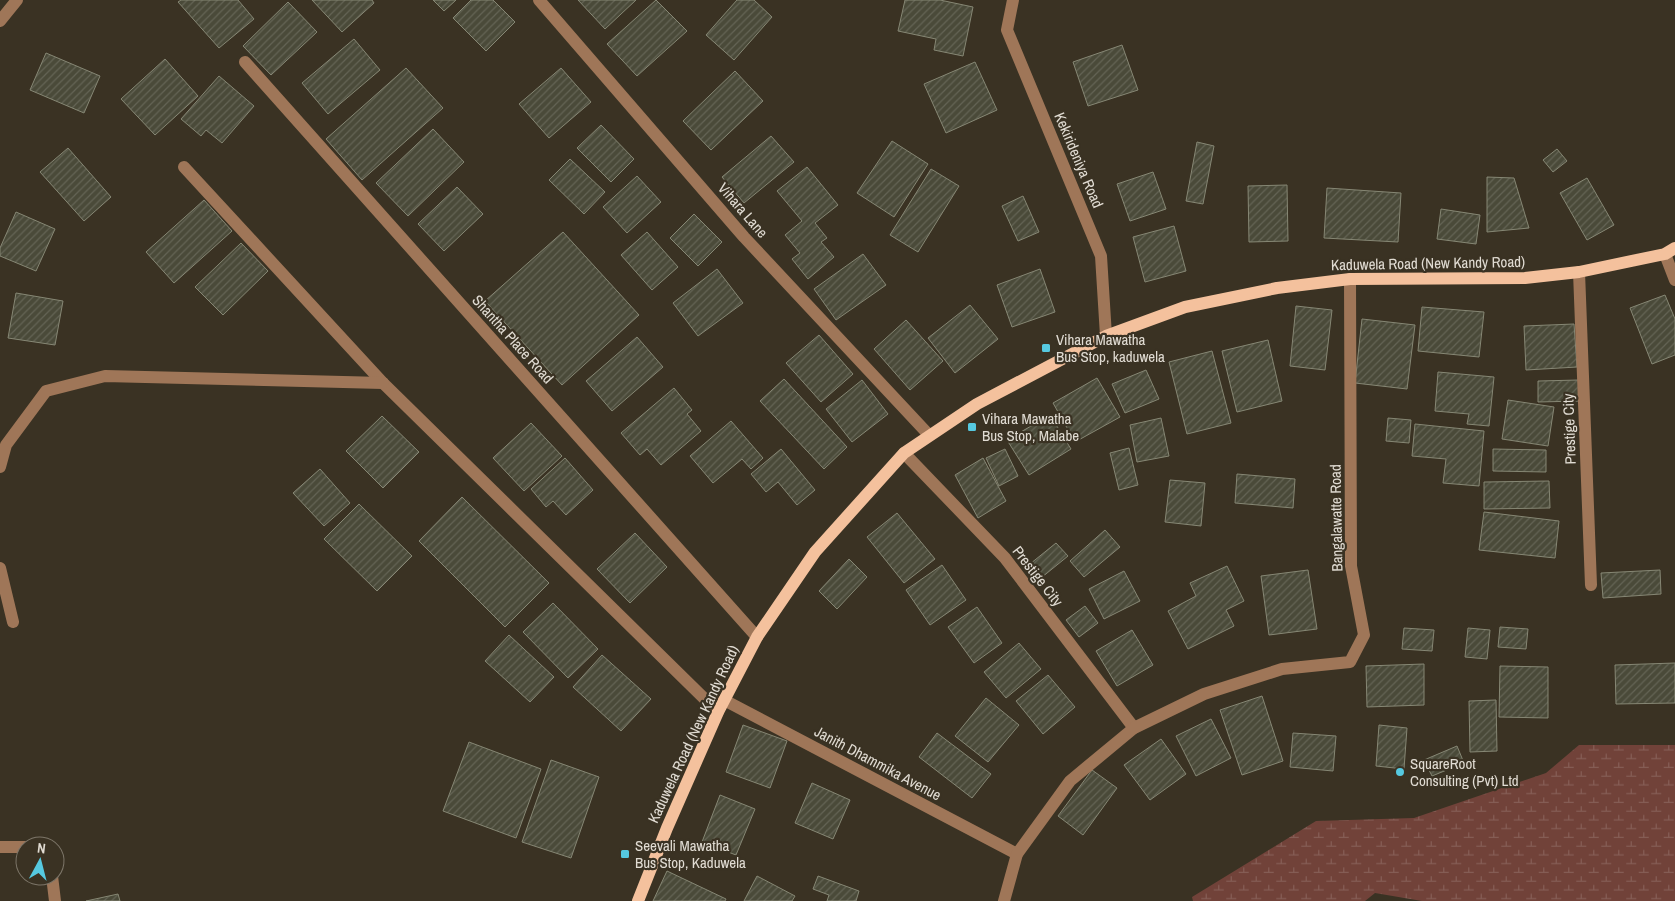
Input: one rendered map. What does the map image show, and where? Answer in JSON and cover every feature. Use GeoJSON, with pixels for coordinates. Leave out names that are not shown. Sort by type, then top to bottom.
{"type":"FeatureCollection","features":[{"type":"Feature","properties":{"kind":"main road","name":"Kaduwela Road (New Kandy Road)"},"geometry":{"type":"LineString","coordinates":[[638,901],[666,828],[718,712],[757,637],[815,552],[904,453],[977,404],[1106,336],[1185,307],[1277,288],[1350,279],[1525,278],[1579,272],[1670,251]]}},
{"type":"Feature","properties":{"kind":"street"},"geometry":{"type":"LineString","coordinates":[[0,21],[17,0]]}},
{"type":"Feature","properties":{"kind":"street","name":"Vihara Lane"},"geometry":{"type":"LineString","coordinates":[[539,0],[744,237],[929,435]]}},
{"type":"Feature","properties":{"kind":"street","name":"Kekirideniya Road"},"geometry":{"type":"LineString","coordinates":[[1012,0],[1007,30],[1101,256],[1106,336]]}},
{"type":"Feature","properties":{"kind":"street","name":"Shantha Place Road"},"geometry":{"type":"LineString","coordinates":[[245,62],[757,637]]}},
{"type":"Feature","properties":{"kind":"street"},"geometry":{"type":"LineString","coordinates":[[184,167],[384,383],[718,712]]}},
{"type":"Feature","properties":{"kind":"street"},"geometry":{"type":"LineString","coordinates":[[1670,251],[1675,280]]}},
{"type":"Feature","properties":{"kind":"street","name":"Prestige City"},"geometry":{"type":"LineString","coordinates":[[1579,272],[1590,585]]}},
{"type":"Feature","properties":{"kind":"street","name":"Bangalawatte Road"},"geometry":{"type":"LineString","coordinates":[[1004,901],[1017,854],[1070,781],[1134,728],[1204,694],[1282,669],[1350,662],[1364,635],[1351,566],[1350,279]]}},
{"type":"Feature","properties":{"kind":"street"},"geometry":{"type":"LineString","coordinates":[[0,468],[6,445],[46,391],[105,376],[384,383]]}},
{"type":"Feature","properties":{"kind":"street","name":"Prestige City"},"geometry":{"type":"LineString","coordinates":[[904,453],[1005,558],[1134,728]]}},
{"type":"Feature","properties":{"kind":"street"},"geometry":{"type":"LineString","coordinates":[[0,568],[13,622]]}},
{"type":"Feature","properties":{"kind":"street","name":"Janith Dhammika Avenue"},"geometry":{"type":"LineString","coordinates":[[724,700],[1017,854]]}},
{"type":"Feature","properties":{"kind":"street"},"geometry":{"type":"LineString","coordinates":[[0,847],[15,847]]}},
{"type":"Feature","properties":{"kind":"street"},"geometry":{"type":"LineString","coordinates":[[53,886],[55,901]]}},
{"type":"Feature","properties":{"kind":"green space"},"geometry":{"type":"Polygon","coordinates":[[[1579,745],[1675,745],[1675,901],[1422,901],[1375,893],[1365,901],[1193,901],[1192,897],[1316,821],[1414,818],[1546,773],[1579,745]]]}},
{"type":"Feature","properties":{"kind":"building"},"geometry":{"type":"Polygon","coordinates":[[[181,0],[238,0],[254,19],[219,48],[178,2],[181,0]]]}},
{"type":"Feature","properties":{"kind":"building"},"geometry":{"type":"Polygon","coordinates":[[[312,0],[372,0],[374,3],[342,32],[312,0]]]}},
{"type":"Feature","properties":{"kind":"building"},"geometry":{"type":"Polygon","coordinates":[[[433,0],[456,0],[444,11],[433,0]]]}},
{"type":"Feature","properties":{"kind":"building"},"geometry":{"type":"Polygon","coordinates":[[[471,0],[493,0],[515,22],[486,51],[453,18],[471,0]]]}},
{"type":"Feature","properties":{"kind":"building"},"geometry":{"type":"Polygon","coordinates":[[[578,0],[636,0],[605,29],[578,0]]]}},
{"type":"Feature","properties":{"kind":"building"},"geometry":{"type":"Polygon","coordinates":[[[656,0],[687,31],[637,76],[607,44],[656,0]]]}},
{"type":"Feature","properties":{"kind":"building"},"geometry":{"type":"Polygon","coordinates":[[[737,0],[754,0],[772,17],[734,60],[706,35],[737,0]]]}},
{"type":"Feature","properties":{"kind":"building"},"geometry":{"type":"Polygon","coordinates":[[[905,0],[940,0],[973,7],[963,56],[934,50],[936,39],[898,31],[905,0]]]}},
{"type":"Feature","properties":{"kind":"building"},"geometry":{"type":"Polygon","coordinates":[[[288,2],[317,32],[271,75],[243,46],[288,2]]]}},
{"type":"Feature","properties":{"kind":"building"},"geometry":{"type":"Polygon","coordinates":[[[354,39],[380,70],[328,114],[302,83],[354,39]]]}},
{"type":"Feature","properties":{"kind":"building"},"geometry":{"type":"Polygon","coordinates":[[[1122,45],[1138,90],[1088,106],[1073,62],[1122,45]]]}},
{"type":"Feature","properties":{"kind":"building"},"geometry":{"type":"Polygon","coordinates":[[[46,53],[100,76],[84,113],[30,90],[46,53]]]}},
{"type":"Feature","properties":{"kind":"building"},"geometry":{"type":"Polygon","coordinates":[[[165,59],[198,96],[155,135],[121,99],[165,59]]]}},
{"type":"Feature","properties":{"kind":"building"},"geometry":{"type":"Polygon","coordinates":[[[975,62],[997,110],[946,133],[924,84],[975,62]]]}},
{"type":"Feature","properties":{"kind":"building"},"geometry":{"type":"Polygon","coordinates":[[[406,68],[443,108],[362,180],[326,139],[406,68]]]}},
{"type":"Feature","properties":{"kind":"building"},"geometry":{"type":"Polygon","coordinates":[[[561,68],[591,102],[549,138],[519,104],[561,68]]]}},
{"type":"Feature","properties":{"kind":"building"},"geometry":{"type":"Polygon","coordinates":[[[735,71],[763,101],[711,150],[683,121],[735,71]]]}},
{"type":"Feature","properties":{"kind":"building"},"geometry":{"type":"Polygon","coordinates":[[[219,76],[254,106],[222,143],[206,130],[201,136],[181,119],[219,76]]]}},
{"type":"Feature","properties":{"kind":"building"},"geometry":{"type":"Polygon","coordinates":[[[601,125],[634,159],[611,182],[577,148],[601,125]]]}},
{"type":"Feature","properties":{"kind":"building"},"geometry":{"type":"Polygon","coordinates":[[[433,129],[464,162],[408,216],[376,183],[433,129]]]}},
{"type":"Feature","properties":{"kind":"building"},"geometry":{"type":"Polygon","coordinates":[[[771,136],[794,162],[744,203],[722,177],[771,136]]]}},
{"type":"Feature","properties":{"kind":"building"},"geometry":{"type":"Polygon","coordinates":[[[892,141],[928,164],[894,217],[857,193],[892,141]]]}},
{"type":"Feature","properties":{"kind":"building"},"geometry":{"type":"Polygon","coordinates":[[[1197,142],[1214,146],[1203,204],[1186,201],[1197,142]]]}},
{"type":"Feature","properties":{"kind":"building"},"geometry":{"type":"Polygon","coordinates":[[[68,148],[111,197],[84,221],[40,172],[68,148]]]}},
{"type":"Feature","properties":{"kind":"building"},"geometry":{"type":"Polygon","coordinates":[[[1557,149],[1567,161],[1553,172],[1543,160],[1557,149]]]}},
{"type":"Feature","properties":{"kind":"building"},"geometry":{"type":"Polygon","coordinates":[[[570,159],[605,192],[584,214],[549,180],[570,159]]]}},
{"type":"Feature","properties":{"kind":"building"},"geometry":{"type":"Polygon","coordinates":[[[807,167],[838,205],[815,223],[827,238],[821,242],[834,257],[808,279],[792,259],[800,253],[785,235],[802,221],[777,191],[807,167]]]}},
{"type":"Feature","properties":{"kind":"building"},"geometry":{"type":"Polygon","coordinates":[[[931,169],[959,186],[918,252],[890,235],[931,169]]]}},
{"type":"Feature","properties":{"kind":"building"},"geometry":{"type":"Polygon","coordinates":[[[1153,172],[1166,209],[1130,221],[1117,184],[1153,172]]]}},
{"type":"Feature","properties":{"kind":"building"},"geometry":{"type":"Polygon","coordinates":[[[637,176],[661,202],[627,233],[603,207],[637,176]]]}},
{"type":"Feature","properties":{"kind":"building"},"geometry":{"type":"Polygon","coordinates":[[[1487,177],[1514,178],[1529,228],[1487,232],[1487,177]]]}},
{"type":"Feature","properties":{"kind":"building"},"geometry":{"type":"Polygon","coordinates":[[[1587,178],[1614,225],[1587,240],[1560,193],[1587,178]]]}},
{"type":"Feature","properties":{"kind":"building"},"geometry":{"type":"Polygon","coordinates":[[[1287,185],[1288,241],[1249,242],[1248,186],[1287,185]]]}},
{"type":"Feature","properties":{"kind":"building"},"geometry":{"type":"Polygon","coordinates":[[[457,187],[483,214],[444,251],[418,224],[457,187]]]}},
{"type":"Feature","properties":{"kind":"building"},"geometry":{"type":"Polygon","coordinates":[[[1327,188],[1401,193],[1398,242],[1324,238],[1327,188]]]}},
{"type":"Feature","properties":{"kind":"building"},"geometry":{"type":"Polygon","coordinates":[[[1023,196],[1039,232],[1018,241],[1002,206],[1023,196]]]}},
{"type":"Feature","properties":{"kind":"building"},"geometry":{"type":"Polygon","coordinates":[[[204,200],[232,231],[174,283],[146,252],[204,200]]]}},
{"type":"Feature","properties":{"kind":"building"},"geometry":{"type":"Polygon","coordinates":[[[1441,209],[1480,215],[1476,244],[1437,239],[1441,209]]]}},
{"type":"Feature","properties":{"kind":"building"},"geometry":{"type":"Polygon","coordinates":[[[16,212],[55,229],[36,271],[0,256],[0,248],[16,212]]]}},
{"type":"Feature","properties":{"kind":"building"},"geometry":{"type":"Polygon","coordinates":[[[694,214],[722,242],[698,266],[670,238],[694,214]]]}},
{"type":"Feature","properties":{"kind":"building"},"geometry":{"type":"Polygon","coordinates":[[[1174,226],[1186,271],[1145,282],[1133,237],[1174,226]]]}},
{"type":"Feature","properties":{"kind":"building"},"geometry":{"type":"Polygon","coordinates":[[[563,232],[639,315],[562,385],[485,301],[563,232]]]}},
{"type":"Feature","properties":{"kind":"building"},"geometry":{"type":"Polygon","coordinates":[[[647,232],[678,267],[652,290],[621,255],[647,232]]]}},
{"type":"Feature","properties":{"kind":"building"},"geometry":{"type":"Polygon","coordinates":[[[241,243],[268,271],[223,315],[195,287],[241,243]]]}},
{"type":"Feature","properties":{"kind":"building"},"geometry":{"type":"Polygon","coordinates":[[[863,254],[886,285],[836,320],[814,289],[863,254]]]}},
{"type":"Feature","properties":{"kind":"building"},"geometry":{"type":"Polygon","coordinates":[[[717,269],[743,303],[698,336],[673,303],[717,269]]]}},
{"type":"Feature","properties":{"kind":"building"},"geometry":{"type":"Polygon","coordinates":[[[1040,269],[1055,312],[1012,327],[997,285],[1040,269]]]}},
{"type":"Feature","properties":{"kind":"building"},"geometry":{"type":"Polygon","coordinates":[[[16,293],[63,301],[55,345],[8,338],[16,293]]]}},
{"type":"Feature","properties":{"kind":"building"},"geometry":{"type":"Polygon","coordinates":[[[1665,295],[1675,319],[1675,355],[1652,364],[1630,308],[1665,295]]]}},
{"type":"Feature","properties":{"kind":"building"},"geometry":{"type":"Polygon","coordinates":[[[970,305],[998,339],[955,373],[928,338],[970,305]]]}},
{"type":"Feature","properties":{"kind":"building"},"geometry":{"type":"Polygon","coordinates":[[[1296,306],[1332,310],[1325,370],[1290,366],[1296,306]]]}},
{"type":"Feature","properties":{"kind":"building"},"geometry":{"type":"Polygon","coordinates":[[[1422,307],[1484,312],[1479,357],[1418,351],[1422,307]]]}},
{"type":"Feature","properties":{"kind":"building"},"geometry":{"type":"Polygon","coordinates":[[[1362,319],[1415,325],[1407,389],[1355,383],[1362,319]]]}},
{"type":"Feature","properties":{"kind":"building"},"geometry":{"type":"Polygon","coordinates":[[[906,320],[943,361],[910,390],[874,349],[906,320]]]}},
{"type":"Feature","properties":{"kind":"building"},"geometry":{"type":"Polygon","coordinates":[[[1574,324],[1577,367],[1526,370],[1524,326],[1574,324]]]}},
{"type":"Feature","properties":{"kind":"building"},"geometry":{"type":"Polygon","coordinates":[[[819,335],[853,374],[821,402],[786,363],[819,335]]]}},
{"type":"Feature","properties":{"kind":"building"},"geometry":{"type":"Polygon","coordinates":[[[637,337],[663,367],[612,411],[586,381],[637,337]]]}},
{"type":"Feature","properties":{"kind":"building"},"geometry":{"type":"Polygon","coordinates":[[[1268,340],[1282,401],[1237,412],[1222,351],[1268,340]]]}},
{"type":"Feature","properties":{"kind":"building"},"geometry":{"type":"Polygon","coordinates":[[[1212,351],[1231,423],[1187,434],[1169,362],[1212,351]]]}},
{"type":"Feature","properties":{"kind":"building"},"geometry":{"type":"Polygon","coordinates":[[[1146,370],[1159,399],[1125,413],[1112,384],[1146,370]]]}},
{"type":"Feature","properties":{"kind":"building"},"geometry":{"type":"Polygon","coordinates":[[[1438,372],[1494,377],[1489,426],[1467,424],[1469,414],[1435,411],[1438,372]]]}},
{"type":"Feature","properties":{"kind":"building"},"geometry":{"type":"Polygon","coordinates":[[[1097,378],[1120,417],[1075,442],[1053,403],[1097,378]]]}},
{"type":"Feature","properties":{"kind":"building"},"geometry":{"type":"Polygon","coordinates":[[[784,379],[847,447],[824,469],[760,401],[784,379]]]}},
{"type":"Feature","properties":{"kind":"building"},"geometry":{"type":"Polygon","coordinates":[[[862,380],[888,414],[852,442],[826,409],[862,380]]]}},
{"type":"Feature","properties":{"kind":"building"},"geometry":{"type":"Polygon","coordinates":[[[1579,380],[1580,401],[1538,402],[1538,381],[1579,380]]]}},
{"type":"Feature","properties":{"kind":"building"},"geometry":{"type":"Polygon","coordinates":[[[674,388],[692,410],[687,414],[701,431],[661,465],[647,449],[640,455],[621,433],[674,388]]]}},
{"type":"Feature","properties":{"kind":"building"},"geometry":{"type":"Polygon","coordinates":[[[1508,400],[1554,407],[1548,446],[1502,439],[1508,400]]]}},
{"type":"Feature","properties":{"kind":"building"},"geometry":{"type":"Polygon","coordinates":[[[1050,415],[1071,449],[1029,475],[1007,440],[1050,415]]]}},
{"type":"Feature","properties":{"kind":"building"},"geometry":{"type":"Polygon","coordinates":[[[382,416],[419,452],[383,488],[346,451],[382,416]]]}},
{"type":"Feature","properties":{"kind":"building"},"geometry":{"type":"Polygon","coordinates":[[[1161,418],[1169,456],[1137,462],[1130,425],[1161,418]]]}},
{"type":"Feature","properties":{"kind":"building"},"geometry":{"type":"Polygon","coordinates":[[[1388,418],[1411,420],[1409,443],[1386,441],[1388,418]]]}},
{"type":"Feature","properties":{"kind":"building"},"geometry":{"type":"Polygon","coordinates":[[[731,421],[763,458],[751,469],[742,459],[713,483],[690,456],[731,421]]]}},
{"type":"Feature","properties":{"kind":"building"},"geometry":{"type":"Polygon","coordinates":[[[531,423],[562,456],[524,491],[493,458],[531,423]]]}},
{"type":"Feature","properties":{"kind":"building"},"geometry":{"type":"Polygon","coordinates":[[[1415,424],[1484,431],[1479,486],[1443,483],[1446,459],[1412,456],[1415,424]]]}},
{"type":"Feature","properties":{"kind":"building"},"geometry":{"type":"Polygon","coordinates":[[[1129,448],[1138,485],[1119,490],[1110,453],[1129,448]]]}},
{"type":"Feature","properties":{"kind":"building"},"geometry":{"type":"Polygon","coordinates":[[[781,449],[815,490],[797,505],[778,482],[766,492],[751,474],[781,449]]]}},
{"type":"Feature","properties":{"kind":"building"},"geometry":{"type":"Polygon","coordinates":[[[1005,449],[1018,476],[999,486],[986,458],[1005,449]]]}},
{"type":"Feature","properties":{"kind":"building"},"geometry":{"type":"Polygon","coordinates":[[[1493,449],[1546,450],[1546,472],[1493,471],[1493,449]]]}},
{"type":"Feature","properties":{"kind":"building"},"geometry":{"type":"Polygon","coordinates":[[[565,458],[593,490],[566,515],[553,501],[546,507],[531,489],[565,458]]]}},
{"type":"Feature","properties":{"kind":"building"},"geometry":{"type":"Polygon","coordinates":[[[983,458],[1006,501],[978,518],[955,475],[983,458]]]}},
{"type":"Feature","properties":{"kind":"building"},"geometry":{"type":"Polygon","coordinates":[[[320,469],[350,503],[324,526],[293,493],[320,469]]]}},
{"type":"Feature","properties":{"kind":"building"},"geometry":{"type":"Polygon","coordinates":[[[1237,474],[1295,479],[1293,508],[1235,503],[1237,474]]]}},
{"type":"Feature","properties":{"kind":"building"},"geometry":{"type":"Polygon","coordinates":[[[1170,480],[1205,483],[1201,526],[1165,522],[1170,480]]]}},
{"type":"Feature","properties":{"kind":"building"},"geometry":{"type":"Polygon","coordinates":[[[1549,481],[1550,508],[1484,509],[1484,482],[1549,481]]]}},
{"type":"Feature","properties":{"kind":"building"},"geometry":{"type":"Polygon","coordinates":[[[462,497],[549,583],[505,627],[419,541],[462,497]]]}},
{"type":"Feature","properties":{"kind":"building"},"geometry":{"type":"Polygon","coordinates":[[[359,504],[412,556],[377,591],[324,539],[359,504]]]}},
{"type":"Feature","properties":{"kind":"building"},"geometry":{"type":"Polygon","coordinates":[[[1484,512],[1559,521],[1555,558],[1479,550],[1484,512]]]}},
{"type":"Feature","properties":{"kind":"building"},"geometry":{"type":"Polygon","coordinates":[[[897,513],[935,559],[904,583],[867,537],[897,513]]]}},
{"type":"Feature","properties":{"kind":"building"},"geometry":{"type":"Polygon","coordinates":[[[1105,530],[1120,547],[1084,577],[1070,561],[1105,530]]]}},
{"type":"Feature","properties":{"kind":"building"},"geometry":{"type":"Polygon","coordinates":[[[635,533],[667,567],[630,603],[597,569],[635,533]]]}},
{"type":"Feature","properties":{"kind":"building"},"geometry":{"type":"Polygon","coordinates":[[[1056,543],[1068,556],[1036,582],[1025,568],[1056,543]]]}},
{"type":"Feature","properties":{"kind":"building"},"geometry":{"type":"Polygon","coordinates":[[[849,559],[867,577],[837,609],[819,591],[849,559]]]}},
{"type":"Feature","properties":{"kind":"building"},"geometry":{"type":"Polygon","coordinates":[[[942,565],[966,600],[930,625],[906,590],[942,565]]]}},
{"type":"Feature","properties":{"kind":"building"},"geometry":{"type":"Polygon","coordinates":[[[1227,566],[1244,601],[1226,610],[1234,626],[1188,649],[1168,611],[1196,596],[1190,583],[1227,566]]]}},
{"type":"Feature","properties":{"kind":"building"},"geometry":{"type":"Polygon","coordinates":[[[1308,570],[1317,629],[1269,635],[1261,576],[1308,570]]]}},
{"type":"Feature","properties":{"kind":"building"},"geometry":{"type":"Polygon","coordinates":[[[1660,570],[1661,594],[1603,598],[1601,573],[1660,570]]]}},
{"type":"Feature","properties":{"kind":"building"},"geometry":{"type":"Polygon","coordinates":[[[1124,571],[1140,601],[1104,619],[1089,589],[1124,571]]]}},
{"type":"Feature","properties":{"kind":"building"},"geometry":{"type":"Polygon","coordinates":[[[553,603],[598,649],[568,678],[523,632],[553,603]]]}},
{"type":"Feature","properties":{"kind":"building"},"geometry":{"type":"Polygon","coordinates":[[[1085,606],[1098,623],[1079,637],[1066,620],[1085,606]]]}},
{"type":"Feature","properties":{"kind":"building"},"geometry":{"type":"Polygon","coordinates":[[[977,607],[1002,643],[974,663],[948,627],[977,607]]]}},
{"type":"Feature","properties":{"kind":"building"},"geometry":{"type":"Polygon","coordinates":[[[1500,627],[1528,629],[1526,649],[1498,647],[1500,627]]]}},
{"type":"Feature","properties":{"kind":"building"},"geometry":{"type":"Polygon","coordinates":[[[1404,628],[1434,630],[1432,651],[1402,649],[1404,628]]]}},
{"type":"Feature","properties":{"kind":"building"},"geometry":{"type":"Polygon","coordinates":[[[1468,628],[1490,630],[1487,659],[1465,657],[1468,628]]]}},
{"type":"Feature","properties":{"kind":"building"},"geometry":{"type":"Polygon","coordinates":[[[1132,630],[1153,665],[1117,686],[1096,651],[1132,630]]]}},
{"type":"Feature","properties":{"kind":"building"},"geometry":{"type":"Polygon","coordinates":[[[509,635],[554,677],[530,702],[485,661],[509,635]]]}},
{"type":"Feature","properties":{"kind":"building"},"geometry":{"type":"Polygon","coordinates":[[[1019,643],[1041,669],[1006,698],[984,672],[1019,643]]]}},
{"type":"Feature","properties":{"kind":"building"},"geometry":{"type":"Polygon","coordinates":[[[602,655],[651,699],[621,731],[573,687],[602,655]]]}},
{"type":"Feature","properties":{"kind":"building"},"geometry":{"type":"Polygon","coordinates":[[[1675,663],[1675,703],[1616,704],[1615,665],[1675,663]]]}},
{"type":"Feature","properties":{"kind":"building"},"geometry":{"type":"Polygon","coordinates":[[[1424,664],[1424,705],[1367,707],[1366,666],[1424,664]]]}},
{"type":"Feature","properties":{"kind":"building"},"geometry":{"type":"Polygon","coordinates":[[[1500,666],[1548,667],[1548,718],[1499,717],[1500,666]]]}},
{"type":"Feature","properties":{"kind":"building"},"geometry":{"type":"Polygon","coordinates":[[[1048,675],[1075,707],[1043,734],[1016,701],[1048,675]]]}},
{"type":"Feature","properties":{"kind":"building"},"geometry":{"type":"Polygon","coordinates":[[[1262,696],[1283,761],[1242,775],[1220,710],[1262,696]]]}},
{"type":"Feature","properties":{"kind":"building"},"geometry":{"type":"Polygon","coordinates":[[[986,698],[1019,725],[988,762],[955,736],[986,698]]]}},
{"type":"Feature","properties":{"kind":"building"},"geometry":{"type":"Polygon","coordinates":[[[1496,700],[1497,751],[1470,752],[1469,701],[1496,700]]]}},
{"type":"Feature","properties":{"kind":"building"},"geometry":{"type":"Polygon","coordinates":[[[1211,719],[1231,758],[1196,776],[1176,736],[1211,719]]]}},
{"type":"Feature","properties":{"kind":"building"},"geometry":{"type":"Polygon","coordinates":[[[743,725],[787,741],[770,788],[726,772],[743,725]]]}},
{"type":"Feature","properties":{"kind":"building"},"geometry":{"type":"Polygon","coordinates":[[[1379,725],[1407,728],[1404,769],[1376,766],[1379,725]]]}},
{"type":"Feature","properties":{"kind":"building"},"geometry":{"type":"Polygon","coordinates":[[[937,733],[991,774],[972,798],[919,757],[937,733]]]}},
{"type":"Feature","properties":{"kind":"building"},"geometry":{"type":"Polygon","coordinates":[[[1293,733],[1336,736],[1333,771],[1290,767],[1293,733]]]}},
{"type":"Feature","properties":{"kind":"building"},"geometry":{"type":"Polygon","coordinates":[[[1161,739],[1186,774],[1150,800],[1124,765],[1161,739]]]}},
{"type":"Feature","properties":{"kind":"building"},"geometry":{"type":"Polygon","coordinates":[[[469,742],[541,769],[516,838],[443,811],[469,742]]]}},
{"type":"Feature","properties":{"kind":"building"},"geometry":{"type":"Polygon","coordinates":[[[1457,746],[1464,763],[1432,776],[1424,760],[1457,746]]]}},
{"type":"Feature","properties":{"kind":"building"},"geometry":{"type":"Polygon","coordinates":[[[551,760],[599,777],[571,858],[522,842],[551,760]]]}},
{"type":"Feature","properties":{"kind":"building"},"geometry":{"type":"Polygon","coordinates":[[[1092,770],[1117,788],[1083,835],[1058,816],[1092,770]]]}},
{"type":"Feature","properties":{"kind":"building"},"geometry":{"type":"Polygon","coordinates":[[[812,783],[850,800],[833,839],[795,823],[812,783]]]}},
{"type":"Feature","properties":{"kind":"building"},"geometry":{"type":"Polygon","coordinates":[[[720,795],[755,809],[736,855],[702,842],[720,795]]]}},
{"type":"Feature","properties":{"kind":"building"},"geometry":{"type":"Polygon","coordinates":[[[667,871],[726,899],[725,901],[653,901],[667,871]]]}},
{"type":"Feature","properties":{"kind":"building"},"geometry":{"type":"Polygon","coordinates":[[[757,876],[795,896],[792,901],[744,901],[757,876]]]}},
{"type":"Feature","properties":{"kind":"building"},"geometry":{"type":"Polygon","coordinates":[[[818,876],[859,891],[856,901],[827,901],[829,895],[813,889],[818,876]]]}},
{"type":"Feature","properties":{"kind":"building"},"geometry":{"type":"Polygon","coordinates":[[[118,894],[120,901],[86,901],[118,894]]]}},
{"type":"Feature","properties":{"kind":"place","name":"Vihara Mawatha Bus Stop, kaduwela"},"geometry":{"type":"Point","coordinates":[1046,348]}},
{"type":"Feature","properties":{"kind":"place","name":"Vihara Mawatha Bus Stop, Malabe"},"geometry":{"type":"Point","coordinates":[972,427]}},
{"type":"Feature","properties":{"kind":"place","name":"SquareRoot Consulting (Pvt) Ltd"},"geometry":{"type":"Point","coordinates":[1400,772]}},
{"type":"Feature","properties":{"kind":"place","name":"Seevali Mawatha Bus Stop, Kaduwela"},"geometry":{"type":"Point","coordinates":[625,854]}}]}
